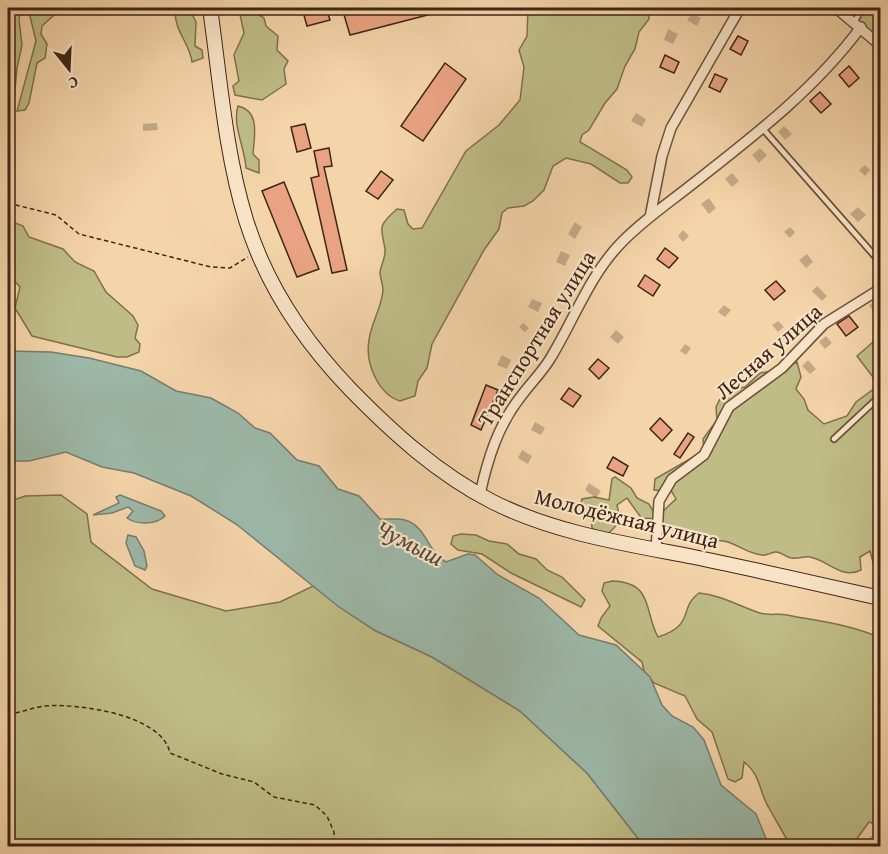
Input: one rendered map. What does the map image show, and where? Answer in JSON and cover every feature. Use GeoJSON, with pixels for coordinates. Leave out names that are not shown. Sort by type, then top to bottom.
{"type":"FeatureCollection","features":[{"type":"Feature","properties":{"kind":"street","name":"Молодёжная улица"},"geometry":{"type":"LineString","coordinates":[[210,8],[237,189],[257,252],[293,320],[337,376],[418,453],[438,469],[480,494],[527,517],[656,550],[880,598]]}},
{"type":"Feature","properties":{"kind":"street"},"geometry":{"type":"LineString","coordinates":[[651,217],[662,156],[671,128],[740,8]]}},
{"type":"Feature","properties":{"kind":"street"},"geometry":{"type":"LineString","coordinates":[[836,8],[880,45]]}},
{"type":"Feature","properties":{"kind":"street","name":"Транспортная улица"},"geometry":{"type":"LineString","coordinates":[[480,494],[489,453],[504,422],[521,395],[549,362],[603,265],[621,242],[762,129],[797,98],[844,50],[858,25]]}},
{"type":"Feature","properties":{"kind":"street","name":"Лесная улица"},"geometry":{"type":"LineString","coordinates":[[656,550],[659,501],[672,479],[704,455],[729,407],[782,368],[824,324],[880,289]]}},
{"type":"Feature","properties":{"kind":"lane"},"geometry":{"type":"LineString","coordinates":[[858,25],[861,8]]}},
{"type":"Feature","properties":{"kind":"lane"},"geometry":{"type":"LineString","coordinates":[[762,129],[880,262]]}},
{"type":"Feature","properties":{"kind":"lane"},"geometry":{"type":"LineString","coordinates":[[834,439],[880,396]]}},
{"type":"Feature","properties":{"kind":"path"},"geometry":{"type":"LineString","coordinates":[[8,203],[56,215],[79,234],[211,267],[230,268],[257,252]]}},
{"type":"Feature","properties":{"kind":"path"},"geometry":{"type":"LineString","coordinates":[[8,714],[44,706],[87,709],[137,720],[151,728],[168,745],[170,753],[222,774],[262,786],[274,797],[315,806],[327,816],[334,832],[334,846]]}},
{"type":"Feature","properties":{"kind":"shaded area"},"geometry":{"type":"Polygon","coordinates":[[[8,8],[21,8],[19,20],[22,45],[17,68],[13,111],[8,124],[8,8]]]}},
{"type":"Feature","properties":{"kind":"shaded area"},"geometry":{"type":"Polygon","coordinates":[[[28,8],[56,8],[54,15],[42,26],[41,34],[47,44],[45,58],[37,63],[29,103],[25,110],[17,111],[36,41],[28,8]]]}},
{"type":"Feature","properties":{"kind":"shaded area"},"geometry":{"type":"Polygon","coordinates":[[[179,8],[189,8],[196,22],[195,46],[202,50],[203,58],[192,62],[176,19],[175,12],[179,8]]]}},
{"type":"Feature","properties":{"kind":"shaded area"},"geometry":{"type":"Polygon","coordinates":[[[248,8],[264,18],[266,26],[278,36],[277,50],[288,61],[284,69],[286,84],[262,100],[235,95],[233,86],[239,81],[234,55],[244,33],[239,10],[248,8]]]}},
{"type":"Feature","properties":{"kind":"shaded area"},"geometry":{"type":"Polygon","coordinates":[[[528,8],[649,8],[649,19],[639,32],[635,49],[625,66],[617,89],[605,103],[589,130],[582,135],[580,142],[627,170],[632,177],[628,183],[620,183],[591,164],[566,158],[553,166],[544,190],[533,201],[524,206],[508,208],[502,213],[499,229],[484,250],[432,344],[427,368],[418,381],[415,396],[400,401],[385,392],[379,385],[371,368],[368,349],[383,290],[380,272],[385,252],[382,227],[397,209],[404,210],[408,224],[413,229],[422,228],[466,151],[499,125],[520,100],[524,67],[519,50],[527,36],[528,8]]]}},
{"type":"Feature","properties":{"kind":"shaded area"},"geometry":{"type":"Polygon","coordinates":[[[836,8],[880,8],[880,45],[836,8]]]}},
{"type":"Feature","properties":{"kind":"shaded area"},"geometry":{"type":"Polygon","coordinates":[[[238,106],[250,113],[253,119],[255,133],[253,154],[259,160],[259,173],[246,168],[238,129],[238,106]]]}},
{"type":"Feature","properties":{"kind":"shaded area"},"geometry":{"type":"Polygon","coordinates":[[[8,220],[23,226],[29,237],[63,249],[75,262],[94,271],[106,292],[133,316],[138,325],[135,338],[140,344],[139,352],[127,357],[117,357],[32,336],[15,308],[20,287],[8,274],[8,220]]]}},
{"type":"Feature","properties":{"kind":"shaded area"},"geometry":{"type":"Polygon","coordinates":[[[880,336],[880,572],[874,566],[870,551],[860,557],[861,570],[847,573],[810,557],[790,558],[777,552],[757,554],[728,542],[697,539],[681,529],[652,519],[642,519],[627,498],[617,505],[618,522],[606,535],[592,528],[591,512],[581,503],[582,499],[594,497],[609,500],[612,479],[615,477],[631,488],[637,498],[649,504],[653,511],[660,514],[676,499],[672,492],[654,490],[655,479],[704,451],[703,439],[717,420],[716,407],[722,395],[729,390],[745,387],[760,373],[778,370],[797,362],[801,377],[796,389],[804,399],[808,410],[824,424],[847,416],[856,402],[879,385],[857,356],[880,336]]]}},
{"type":"Feature","properties":{"kind":"shaded area"},"geometry":{"type":"Polygon","coordinates":[[[61,495],[87,514],[91,542],[152,589],[226,611],[280,602],[313,586],[374,630],[432,657],[520,711],[587,773],[644,846],[8,846],[8,502],[25,496],[61,495]]]}},
{"type":"Feature","properties":{"kind":"shaded area"},"geometry":{"type":"Polygon","coordinates":[[[476,535],[489,541],[507,544],[519,554],[536,559],[547,570],[562,577],[585,600],[581,607],[511,573],[482,554],[458,550],[451,544],[453,536],[476,535]]]}},
{"type":"Feature","properties":{"kind":"shaded area"},"geometry":{"type":"Polygon","coordinates":[[[612,581],[635,587],[641,593],[646,600],[658,637],[670,632],[682,622],[689,605],[699,593],[722,598],[763,614],[784,614],[835,624],[880,638],[880,826],[869,822],[856,840],[855,846],[790,846],[750,767],[744,762],[742,778],[735,782],[728,779],[712,732],[697,719],[685,696],[654,683],[644,671],[642,662],[598,626],[610,606],[602,591],[604,583],[612,581]]]}},
{"type":"Feature","properties":{"kind":"water","name":"Чумыш"},"geometry":{"type":"Polygon","coordinates":[[[8,351],[51,352],[89,358],[141,371],[176,391],[211,398],[238,413],[255,428],[270,433],[297,460],[319,466],[338,489],[359,496],[380,519],[401,519],[414,525],[440,558],[446,562],[468,554],[475,555],[498,575],[539,598],[579,635],[616,645],[650,677],[662,705],[672,716],[693,727],[704,740],[721,785],[756,814],[769,846],[644,846],[587,773],[520,711],[432,657],[374,630],[339,607],[236,524],[191,496],[134,473],[102,467],[66,452],[29,461],[8,461],[8,351]]]}},
{"type":"Feature","properties":{"kind":"water"},"geometry":{"type":"Polygon","coordinates":[[[120,495],[161,511],[165,516],[157,521],[136,522],[127,518],[133,511],[128,507],[112,513],[93,515],[119,503],[116,497],[120,495]]]}},
{"type":"Feature","properties":{"kind":"water"},"geometry":{"type":"Polygon","coordinates":[[[128,535],[136,537],[144,551],[147,566],[145,570],[135,566],[126,543],[128,535]]]}},
{"type":"Feature","properties":{"kind":"building"},"geometry":{"type":"Polygon","coordinates":[[[302,8],[326,8],[330,20],[307,26],[302,8]]]}},
{"type":"Feature","properties":{"kind":"building"},"geometry":{"type":"Polygon","coordinates":[[[342,8],[446,8],[447,10],[350,35],[342,8]]]}},
{"type":"Feature","properties":{"kind":"building"},"geometry":{"type":"Polygon","coordinates":[[[738,36],[748,41],[741,55],[730,49],[738,36]]]}},
{"type":"Feature","properties":{"kind":"building"},"geometry":{"type":"Polygon","coordinates":[[[665,55],[679,62],[674,73],[660,67],[665,55]]]}},
{"type":"Feature","properties":{"kind":"building"},"geometry":{"type":"Polygon","coordinates":[[[445,63],[466,79],[423,141],[401,126],[445,63]]]}},
{"type":"Feature","properties":{"kind":"building"},"geometry":{"type":"Polygon","coordinates":[[[849,66],[859,78],[849,87],[839,75],[849,66]]]}},
{"type":"Feature","properties":{"kind":"building"},"geometry":{"type":"Polygon","coordinates":[[[715,74],[727,79],[720,92],[709,87],[715,74]]]}},
{"type":"Feature","properties":{"kind":"building"},"geometry":{"type":"Polygon","coordinates":[[[820,92],[831,104],[821,113],[810,101],[820,92]]]}},
{"type":"Feature","properties":{"kind":"building"},"geometry":{"type":"Polygon","coordinates":[[[305,124],[311,148],[297,152],[291,127],[305,124]]]}},
{"type":"Feature","properties":{"kind":"building"},"geometry":{"type":"Polygon","coordinates":[[[329,148],[332,166],[324,167],[347,270],[332,273],[311,178],[319,176],[314,151],[329,148]]]}},
{"type":"Feature","properties":{"kind":"building"},"geometry":{"type":"Polygon","coordinates":[[[381,171],[393,180],[378,199],[366,191],[381,171]]]}},
{"type":"Feature","properties":{"kind":"building"},"geometry":{"type":"Polygon","coordinates":[[[284,182],[319,269],[297,277],[262,191],[284,182]]]}},
{"type":"Feature","properties":{"kind":"building"},"geometry":{"type":"Polygon","coordinates":[[[665,248],[678,258],[669,268],[657,259],[665,248]]]}},
{"type":"Feature","properties":{"kind":"building"},"geometry":{"type":"Polygon","coordinates":[[[645,275],[660,285],[653,296],[638,286],[645,275]]]}},
{"type":"Feature","properties":{"kind":"building"},"geometry":{"type":"Polygon","coordinates":[[[776,281],[785,291],[774,300],[765,290],[776,281]]]}},
{"type":"Feature","properties":{"kind":"building"},"geometry":{"type":"Polygon","coordinates":[[[849,316],[858,327],[846,336],[837,324],[849,316]]]}},
{"type":"Feature","properties":{"kind":"building"},"geometry":{"type":"Polygon","coordinates":[[[598,359],[609,368],[599,379],[589,369],[598,359]]]}},
{"type":"Feature","properties":{"kind":"building"},"geometry":{"type":"Polygon","coordinates":[[[486,385],[498,390],[481,430],[471,425],[486,385]]]}},
{"type":"Feature","properties":{"kind":"building"},"geometry":{"type":"Polygon","coordinates":[[[569,388],[581,396],[573,407],[561,399],[569,388]]]}},
{"type":"Feature","properties":{"kind":"building"},"geometry":{"type":"Polygon","coordinates":[[[660,418],[672,430],[662,441],[650,429],[660,418]]]}},
{"type":"Feature","properties":{"kind":"building"},"geometry":{"type":"Polygon","coordinates":[[[688,433],[694,437],[680,458],[674,454],[688,433]]]}},
{"type":"Feature","properties":{"kind":"building"},"geometry":{"type":"Polygon","coordinates":[[[613,457],[628,466],[623,476],[607,468],[613,457]]]}}]}
